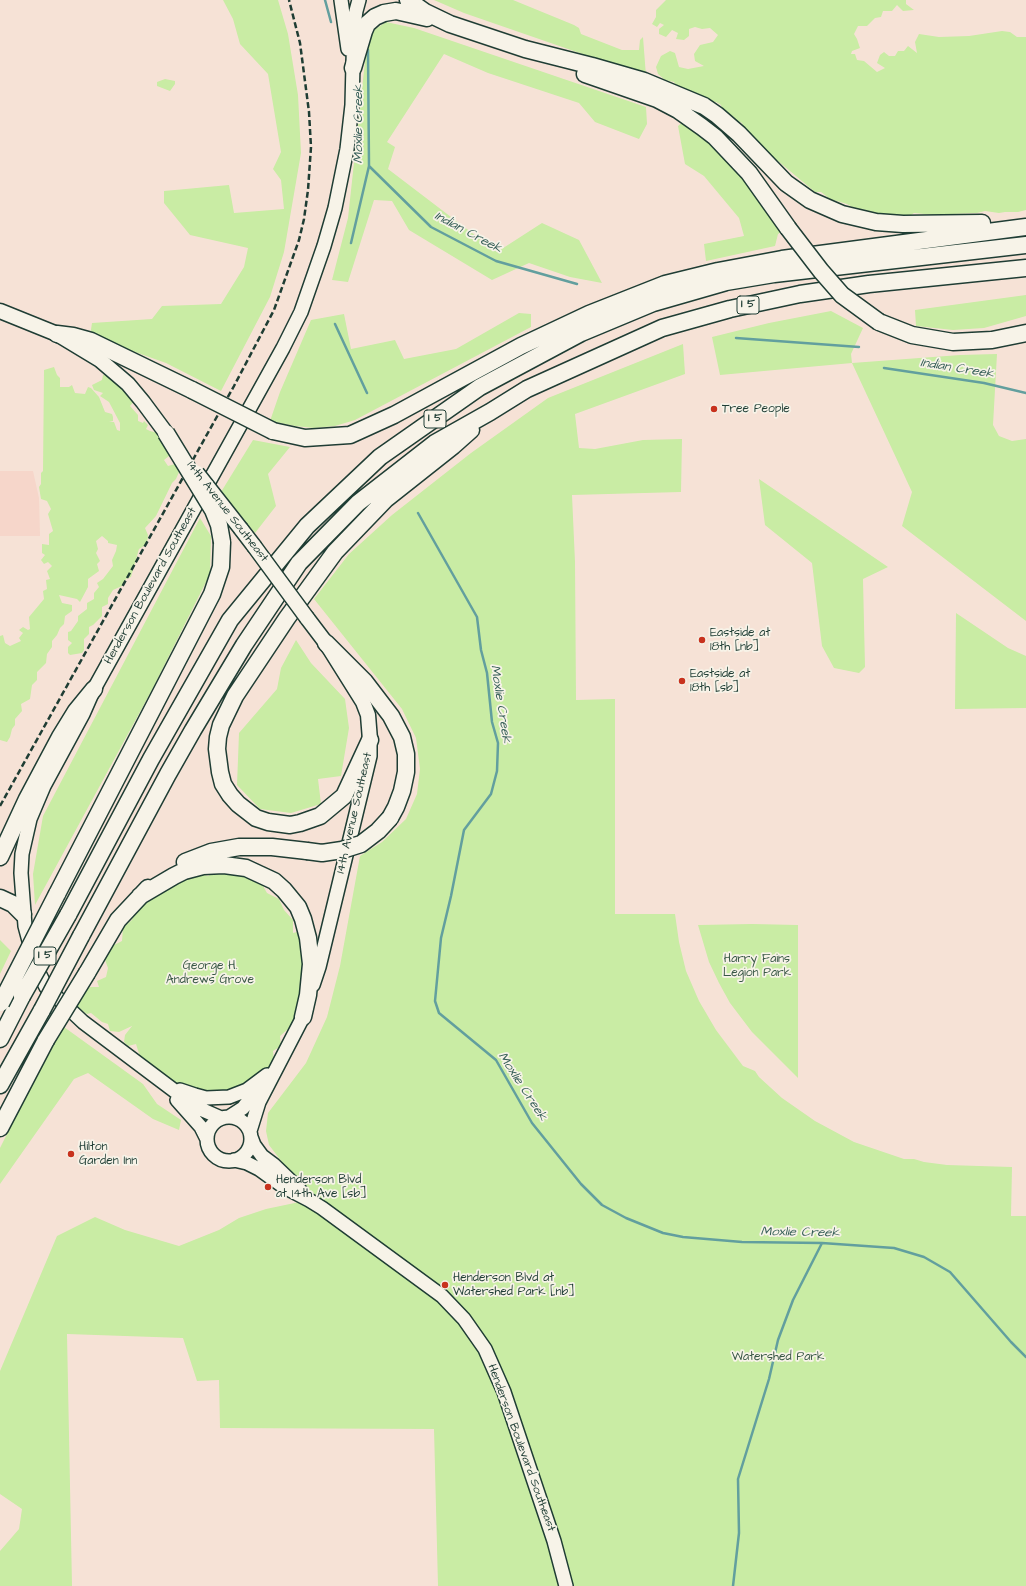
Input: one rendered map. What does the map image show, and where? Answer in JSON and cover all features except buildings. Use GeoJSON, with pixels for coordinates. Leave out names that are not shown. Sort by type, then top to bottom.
{"type":"FeatureCollection","features":[{"type":"Feature","properties":{"kind":"highway"},"geometry":{"type":"LineString","coordinates":[[408,0],[424,12],[445,21],[525,49],[570,69],[644,87],[676,93],[704,106],[739,134],[777,174],[797,191],[810,200],[842,214],[876,222],[903,224],[1026,222]]}},
{"type":"Feature","properties":{"kind":"highway"},"geometry":{"type":"LineString","coordinates":[[353,68],[367,24],[380,14],[396,11],[445,21]]}},
{"type":"Feature","properties":{"kind":"highway"},"geometry":{"type":"LineString","coordinates":[[644,87],[715,137],[753,178],[788,228],[821,271],[842,295],[879,322],[912,335],[953,342],[992,340],[1026,333]]}},
{"type":"Feature","properties":{"kind":"highway"},"geometry":{"type":"LineString","coordinates":[[57,334],[73,336],[126,357],[273,431],[305,438],[350,435],[394,415],[521,346],[595,312],[665,284],[718,271],[782,259],[1026,227]]}},
{"type":"Feature","properties":{"kind":"highway","name":"I 5"},"geometry":{"type":"LineString","coordinates":[[0,1039],[170,724],[230,620],[307,526],[380,457],[475,391],[581,333],[653,303],[726,282],[774,274],[1026,245]]}},
{"type":"Feature","properties":{"kind":"highway","name":"I 5"},"geometry":{"type":"LineString","coordinates":[[0,1085],[82,936],[168,774],[244,645],[299,563],[358,502],[435,443],[490,412],[526,389],[662,328],[730,309],[774,299],[869,284],[1026,268]]}},
{"type":"Feature","properties":{"kind":"highway"},"geometry":{"type":"LineString","coordinates":[[370,740],[353,781],[344,796],[320,816],[300,823],[290,825],[268,822],[256,818],[238,804],[230,795],[220,772],[217,749],[218,737],[221,725],[235,696],[287,618],[335,552],[386,499],[453,446],[490,412]]}},
{"type":"Feature","properties":{"kind":"highway"},"geometry":{"type":"LineString","coordinates":[[0,1004],[212,594],[221,567],[222,542],[219,525],[213,510],[162,428]]}},
{"type":"Feature","properties":{"kind":"highway"},"geometry":{"type":"LineString","coordinates":[[0,1128],[46,1040],[118,920],[140,896],[170,870],[211,852],[234,848],[272,847],[322,853],[342,850],[361,844],[378,831],[390,818],[402,791],[406,772],[406,754],[402,737],[391,716],[365,682],[326,643]]}},
{"type":"Feature","properties":{"kind":"highway"},"geometry":{"type":"LineString","coordinates":[[0,857],[27,799],[60,737],[76,711],[94,689]]}},
{"type":"Feature","properties":{"kind":"highway"},"geometry":{"type":"LineString","coordinates":[[140,896],[184,871],[203,866],[224,865],[246,868],[274,881],[284,890],[298,908],[304,919],[311,964],[303,1017]]}},
{"type":"Feature","properties":{"kind":"highway"},"geometry":{"type":"LineString","coordinates":[[0,898],[13,904],[23,914]]}},
{"type":"Feature","properties":{"kind":"main road"},"geometry":{"type":"LineString","coordinates":[[341,0],[345,32],[353,68]]}},
{"type":"Feature","properties":{"kind":"main road","name":"Henderson Boulevard Southeast"},"geometry":{"type":"LineString","coordinates":[[225,1117],[196,1107],[84,1022],[46,987],[36,967],[29,944],[23,914],[20,873],[22,854],[30,819],[44,786],[83,714],[94,689],[283,348],[301,312],[324,246],[342,175],[350,133],[354,24],[359,0]]}},
{"type":"Feature","properties":{"kind":"main road","name":"14th Avenue Southeast"},"geometry":{"type":"LineString","coordinates":[[0,311],[57,334],[87,351],[115,372],[143,402],[254,546],[326,643],[363,702],[368,715],[370,756],[321,960],[303,1017],[258,1102],[250,1134]]}},
{"type":"Feature","properties":{"kind":"main road","name":"14th Avenue Southeast"},"geometry":{"type":"LineString","coordinates":[[225,1117],[243,1108],[282,1057]]}},
{"type":"Feature","properties":{"kind":"main road"},"geometry":{"type":"LineString","coordinates":[[161,1080],[195,1095],[218,1098],[228,1097],[247,1090],[267,1075]]}},
{"type":"Feature","properties":{"kind":"main road","name":"Henderson Boulevard Southeast"},"geometry":{"type":"LineString","coordinates":[[161,1080],[195,1121],[207,1139]]}},
{"type":"Feature","properties":{"kind":"main road"},"geometry":{"type":"LineString","coordinates":[[225,1117],[242,1120],[250,1134],[249,1149],[240,1158],[234,1160],[226,1160],[215,1156],[208,1145],[207,1139],[211,1126],[215,1121],[225,1117]]}},
{"type":"Feature","properties":{"kind":"main road","name":"Henderson Boulevard Southeast"},"geometry":{"type":"LineString","coordinates":[[250,1134],[254,1145],[262,1156],[282,1172],[309,1200]]}},
{"type":"Feature","properties":{"kind":"main road","name":"Henderson Boulevard Southeast"},"geometry":{"type":"LineString","coordinates":[[234,1160],[247,1163],[255,1167],[284,1187],[309,1200],[442,1296],[464,1319],[485,1349],[504,1392],[554,1541],[566,1586]]}},
{"type":"Feature","properties":{"kind":"shaded area"},"geometry":{"type":"Polygon","coordinates":[[[0,471],[33,471],[39,498],[40,536],[0,536],[0,471]]]}},
{"type":"Feature","properties":{"kind":"green space"},"geometry":{"type":"Polygon","coordinates":[[[223,0],[278,0],[288,34],[298,95],[301,153],[284,252],[270,297],[221,391],[166,363],[90,336],[92,323],[152,319],[162,306],[221,304],[244,267],[248,248],[190,235],[164,203],[164,191],[229,185],[234,213],[284,209],[281,180],[273,169],[281,152],[268,74],[240,44],[233,19],[223,0]]]}},
{"type":"Feature","properties":{"kind":"green space"},"geometry":{"type":"Polygon","coordinates":[[[434,0],[513,0],[574,25],[579,28],[581,34],[622,50],[639,50],[640,40],[643,37],[646,76],[464,13],[434,0]]]}},
{"type":"Feature","properties":{"kind":"green space"},"geometry":{"type":"Polygon","coordinates":[[[666,0],[906,0],[906,4],[914,10],[903,11],[897,5],[892,11],[883,11],[881,17],[875,18],[867,26],[858,26],[854,34],[860,48],[852,51],[851,54],[855,54],[857,60],[864,61],[877,72],[885,68],[877,63],[880,55],[884,52],[889,56],[895,56],[898,51],[904,51],[908,46],[917,53],[915,42],[919,34],[939,37],[969,36],[1002,31],[1010,32],[1017,37],[1026,37],[1026,210],[999,213],[985,211],[945,216],[914,213],[909,216],[882,214],[852,207],[830,199],[821,192],[815,192],[778,161],[773,162],[766,150],[755,142],[748,134],[749,132],[745,131],[742,123],[736,120],[733,116],[723,113],[721,105],[716,102],[708,101],[700,94],[692,94],[686,89],[678,88],[674,82],[665,80],[658,74],[656,67],[661,56],[670,51],[675,53],[679,67],[688,69],[704,66],[695,61],[694,54],[700,45],[713,42],[718,35],[710,28],[702,29],[695,27],[689,29],[689,36],[684,40],[676,39],[678,33],[672,30],[666,37],[659,34],[659,29],[664,25],[660,23],[657,27],[652,24],[656,17],[656,10],[666,0]]]}},
{"type":"Feature","properties":{"kind":"green space"},"geometry":{"type":"Polygon","coordinates":[[[386,22],[414,28],[646,107],[647,124],[639,139],[595,122],[579,103],[488,73],[444,54],[387,142],[395,147],[388,169],[497,252],[542,223],[579,240],[602,283],[570,277],[529,263],[492,280],[409,230],[392,201],[374,200],[348,282],[332,280],[348,218],[368,34],[386,22]]]}},
{"type":"Feature","properties":{"kind":"green space"},"geometry":{"type":"Polygon","coordinates":[[[165,79],[175,81],[175,84],[170,91],[157,86],[157,82],[165,79]]]}},
{"type":"Feature","properties":{"kind":"green space"},"geometry":{"type":"Polygon","coordinates":[[[689,117],[788,228],[778,234],[775,246],[706,261],[704,244],[744,236],[739,218],[704,176],[685,164],[678,126],[689,117]]]}},
{"type":"Feature","properties":{"kind":"green space"},"geometry":{"type":"Polygon","coordinates":[[[1026,295],[1026,316],[984,328],[953,330],[916,326],[915,310],[1026,295]]]}},
{"type":"Feature","properties":{"kind":"green space"},"geometry":{"type":"Polygon","coordinates":[[[831,311],[863,328],[851,354],[852,363],[720,375],[712,337],[769,323],[831,311]]]}},
{"type":"Feature","properties":{"kind":"green space"},"geometry":{"type":"Polygon","coordinates":[[[519,313],[531,314],[531,327],[355,420],[335,426],[314,428],[270,421],[280,392],[311,320],[344,314],[351,349],[395,340],[404,359],[456,349],[519,313]]]}},
{"type":"Feature","properties":{"kind":"green space","name":"Watershed Park"},"geometry":{"type":"Polygon","coordinates":[[[683,344],[685,374],[575,414],[579,448],[595,449],[643,440],[682,439],[681,492],[572,495],[575,562],[576,700],[615,699],[615,914],[675,914],[679,942],[686,971],[699,1001],[716,1030],[743,1066],[755,1071],[759,1077],[782,1098],[815,1121],[854,1142],[904,1159],[914,1159],[947,1165],[1012,1167],[1011,1216],[1026,1216],[1026,1586],[438,1586],[434,1429],[220,1428],[219,1380],[197,1381],[183,1338],[67,1334],[72,1586],[0,1586],[0,1551],[19,1529],[22,1509],[0,1494],[0,1371],[57,1236],[95,1217],[125,1230],[179,1246],[219,1230],[239,1218],[266,1209],[309,1200],[278,1169],[282,1162],[269,1145],[266,1131],[268,1113],[306,1063],[327,1017],[340,966],[360,856],[382,842],[406,819],[417,794],[420,769],[416,738],[402,709],[314,599],[349,554],[392,515],[471,453],[548,398],[683,344]]]}},
{"type":"Feature","properties":{"kind":"green space"},"geometry":{"type":"Polygon","coordinates":[[[997,354],[993,425],[999,436],[1012,441],[1026,439],[1026,621],[902,526],[912,492],[852,363],[960,355],[997,354]]]}},
{"type":"Feature","properties":{"kind":"green space"},"geometry":{"type":"Polygon","coordinates":[[[54,367],[60,378],[60,387],[69,387],[72,385],[75,393],[85,394],[88,387],[91,388],[99,397],[105,412],[112,414],[113,421],[109,422],[114,422],[117,430],[120,431],[120,423],[109,402],[100,396],[103,393],[94,390],[92,385],[102,380],[103,375],[109,376],[119,382],[135,400],[130,406],[138,415],[138,421],[143,423],[144,421],[148,425],[146,429],[158,433],[169,446],[169,456],[164,460],[168,466],[175,464],[179,472],[156,516],[145,528],[148,535],[147,544],[139,549],[131,577],[126,579],[122,586],[113,590],[108,598],[108,604],[102,607],[102,616],[89,627],[89,634],[84,639],[84,650],[82,653],[70,655],[68,653],[68,647],[72,643],[68,640],[68,632],[71,631],[78,621],[78,616],[87,609],[87,603],[94,599],[94,593],[99,587],[97,583],[103,579],[113,566],[112,560],[117,545],[108,543],[108,541],[102,536],[96,541],[98,549],[96,553],[100,561],[97,564],[99,571],[88,579],[88,587],[80,602],[77,599],[59,595],[62,603],[72,605],[72,611],[65,616],[64,624],[52,641],[52,647],[47,654],[46,663],[37,672],[37,680],[32,685],[30,699],[21,704],[22,711],[15,719],[15,725],[7,742],[0,740],[0,636],[3,635],[5,643],[10,646],[21,641],[19,638],[23,633],[19,630],[23,627],[28,630],[30,629],[29,617],[44,599],[43,591],[47,589],[46,580],[50,579],[47,571],[52,566],[48,562],[44,564],[41,560],[45,555],[42,553],[42,544],[49,545],[49,534],[53,531],[48,514],[51,509],[47,501],[41,499],[39,487],[41,484],[41,473],[43,471],[44,370],[54,367]]]}},
{"type":"Feature","properties":{"kind":"green space"},"geometry":{"type":"Polygon","coordinates":[[[253,440],[290,447],[268,474],[276,506],[255,533],[221,492],[253,440]]]}},
{"type":"Feature","properties":{"kind":"green space"},"geometry":{"type":"Polygon","coordinates":[[[759,479],[888,567],[863,579],[865,667],[859,673],[834,668],[822,646],[812,563],[765,525],[759,479]]]}},
{"type":"Feature","properties":{"kind":"green space"},"geometry":{"type":"Polygon","coordinates":[[[200,518],[211,536],[210,574],[153,688],[35,905],[33,874],[43,816],[200,518]]]}},
{"type":"Feature","properties":{"kind":"green space"},"geometry":{"type":"Polygon","coordinates":[[[956,613],[1008,648],[1026,656],[1026,708],[955,709],[956,613]]]}},
{"type":"Feature","properties":{"kind":"green space"},"geometry":{"type":"Polygon","coordinates":[[[296,640],[311,663],[345,699],[349,728],[341,776],[318,779],[321,804],[291,813],[260,809],[237,785],[239,733],[277,689],[281,668],[296,640]]]}},
{"type":"Feature","properties":{"kind":"green space","name":"George H. Andrews Grove"},"geometry":{"type":"Polygon","coordinates":[[[232,872],[262,884],[267,893],[279,899],[284,910],[293,920],[293,933],[297,932],[308,946],[295,1023],[280,1036],[281,1046],[273,1051],[274,1061],[268,1069],[249,1083],[221,1096],[182,1087],[174,1081],[164,1077],[153,1065],[141,1060],[136,1044],[128,1046],[124,1042],[125,1035],[132,1026],[119,1032],[110,1031],[108,1024],[102,1022],[91,1013],[87,1014],[76,1006],[77,998],[85,989],[99,987],[97,981],[106,977],[108,968],[104,957],[112,946],[122,941],[123,927],[132,920],[134,909],[148,902],[155,889],[169,884],[177,885],[182,877],[191,878],[198,873],[208,876],[211,874],[232,872]]]}},
{"type":"Feature","properties":{"kind":"green space","name":"Harry Fains Legion Park"},"geometry":{"type":"Polygon","coordinates":[[[698,925],[798,925],[798,1078],[752,1032],[730,1003],[709,962],[698,925]]]}},
{"type":"Feature","properties":{"kind":"green space"},"geometry":{"type":"Polygon","coordinates":[[[0,940],[11,951],[0,974],[0,940]]]}},
{"type":"Feature","properties":{"kind":"green space"},"geometry":{"type":"Polygon","coordinates":[[[64,1027],[143,1084],[157,1104],[181,1120],[179,1130],[153,1119],[88,1073],[74,1079],[0,1184],[0,1148],[36,1076],[64,1027]]]}},
{"type":"Feature","properties":{"kind":"waterway","name":"Moxlie Creek"},"geometry":{"type":"LineString","coordinates":[[325,0],[331,22]]}},
{"type":"Feature","properties":{"kind":"waterway","name":"Moxlie Creek"},"geometry":{"type":"LineString","coordinates":[[351,243],[369,166],[368,50]]}},
{"type":"Feature","properties":{"kind":"waterway","name":"Indian Creek"},"geometry":{"type":"LineString","coordinates":[[369,166],[431,227],[496,261],[577,284]]}},
{"type":"Feature","properties":{"kind":"waterway","name":"Moxlie Creek"},"geometry":{"type":"LineString","coordinates":[[335,324],[367,393]]}},
{"type":"Feature","properties":{"kind":"waterway","name":"Indian Creek"},"geometry":{"type":"LineString","coordinates":[[736,338],[859,347]]}},
{"type":"Feature","properties":{"kind":"waterway","name":"Indian Creek"},"geometry":{"type":"LineString","coordinates":[[884,368],[984,383],[1026,393]]}},
{"type":"Feature","properties":{"kind":"waterway","name":"Moxlie Creek"},"geometry":{"type":"LineString","coordinates":[[418,513],[477,617],[481,650],[487,673],[492,722],[498,743],[497,771],[491,794],[464,830],[441,938],[435,1001],[439,1013],[496,1060],[532,1123],[581,1184],[602,1205],[626,1218],[663,1233],[683,1237],[742,1242],[822,1243],[894,1248],[924,1257],[950,1272],[1026,1357]]}},
{"type":"Feature","properties":{"kind":"waterway"},"geometry":{"type":"LineString","coordinates":[[733,1586],[739,1533],[738,1479],[769,1379],[778,1340],[793,1300],[822,1243]]}},
{"type":"Feature","properties":{"kind":"railway"},"geometry":{"type":"LineString","coordinates":[[0,806],[234,386],[274,310],[299,240],[304,219],[311,147],[309,112],[300,43],[289,0]]}},
{"type":"Feature","properties":{"kind":"place","name":"Tree People"},"geometry":{"type":"Point","coordinates":[714,409]}},
{"type":"Feature","properties":{"kind":"place","name":"Eastside at 18th [nb]"},"geometry":{"type":"Point","coordinates":[702,640]}},
{"type":"Feature","properties":{"kind":"place","name":"Eastside at 18th [sb]"},"geometry":{"type":"Point","coordinates":[682,681]}},
{"type":"Feature","properties":{"kind":"place","name":"Hilton Garden Inn"},"geometry":{"type":"Point","coordinates":[71,1154]}},
{"type":"Feature","properties":{"kind":"place","name":"Henderson Blvd at 14th Ave [sb]"},"geometry":{"type":"Point","coordinates":[268,1187]}},
{"type":"Feature","properties":{"kind":"place","name":"Henderson Blvd at Watershed Park [nb]"},"geometry":{"type":"Point","coordinates":[445,1285]}}]}
